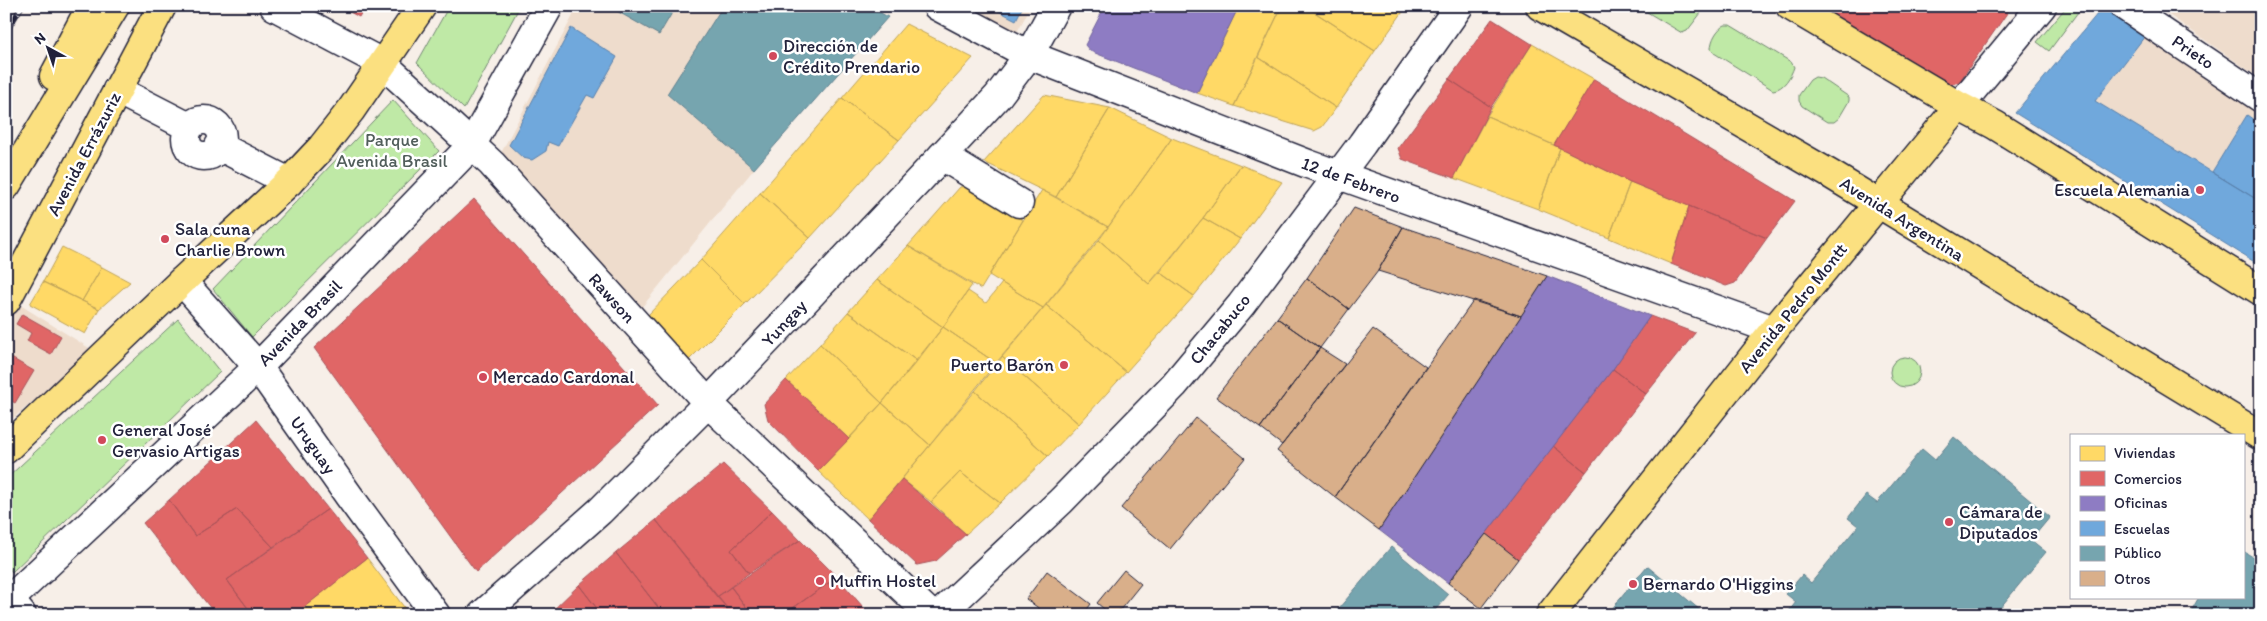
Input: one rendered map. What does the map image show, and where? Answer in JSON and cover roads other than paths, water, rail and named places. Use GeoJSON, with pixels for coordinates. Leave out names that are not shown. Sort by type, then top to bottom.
{"type":"FeatureCollection","features":[{"type":"Feature","properties":{"kind":"main road"},"geometry":{"type":"LineString","coordinates":[[6,167],[91,6]]}},
{"type":"Feature","properties":{"kind":"main road"},"geometry":{"type":"LineString","coordinates":[[6,186],[115,6]]}},
{"type":"Feature","properties":{"kind":"main road","name":"Avenida Errázuriz"},"geometry":{"type":"LineString","coordinates":[[6,301],[162,6]]}},
{"type":"Feature","properties":{"kind":"main road"},"geometry":{"type":"LineString","coordinates":[[400,37],[412,6]]}},
{"type":"Feature","properties":{"kind":"main road"},"geometry":{"type":"LineString","coordinates":[[6,449],[182,280],[289,182],[322,147],[351,110],[422,6]]}},
{"type":"Feature","properties":{"kind":"main road","name":"Avenida Argentina"},"geometry":{"type":"LineString","coordinates":[[1540,6],[1878,204],[2261,436]]}},
{"type":"Feature","properties":{"kind":"main road"},"geometry":{"type":"LineString","coordinates":[[1790,6],[1959,106],[1995,125],[2261,291]]}},
{"type":"Feature","properties":{"kind":"main road","name":"Avenida Pedro Montt"},"geometry":{"type":"LineString","coordinates":[[1550,615],[1774,330],[1959,106]]}},
{"type":"Feature","properties":{"kind":"street","name":"Rawson"},"geometry":{"type":"LineString","coordinates":[[274,6],[382,62],[492,164],[708,404],[931,615]]}},
{"type":"Feature","properties":{"kind":"street","name":"Avenida Brasil"},"geometry":{"type":"LineString","coordinates":[[11,603],[258,367],[471,146],[549,6]]}},
{"type":"Feature","properties":{"kind":"street","name":"12 de Febrero"},"geometry":{"type":"LineString","coordinates":[[937,6],[1029,55],[1338,176],[1774,330]]}},
{"type":"Feature","properties":{"kind":"street","name":"Yungay"},"geometry":{"type":"LineString","coordinates":[[482,615],[600,511],[708,404],[942,156],[998,96],[1029,55],[1056,6]]}},
{"type":"Feature","properties":{"kind":"street","name":"Chacabuco"},"geometry":{"type":"LineString","coordinates":[[939,615],[1061,501],[1174,385],[1241,305],[1338,176],[1458,6]]}},
{"type":"Feature","properties":{"kind":"street","name":"Avenida Pedro Montt"},"geometry":{"type":"LineString","coordinates":[[1959,106],[2042,6]]}},
{"type":"Feature","properties":{"kind":"street","name":"Prieto"},"geometry":{"type":"LineString","coordinates":[[2124,6],[2261,98]]}},
{"type":"Feature","properties":{"kind":"street"},"geometry":{"type":"LineString","coordinates":[[118,90],[189,127],[186,139],[187,145],[194,153],[205,155],[216,151],[219,146],[289,182]]}},
{"type":"Feature","properties":{"kind":"street"},"geometry":{"type":"LineString","coordinates":[[942,156],[1019,203]]}},
{"type":"Feature","properties":{"kind":"street","name":"Uruguay"},"geometry":{"type":"LineString","coordinates":[[182,280],[258,367],[436,615]]}},
{"type":"Feature","properties":{"kind":"railway"},"geometry":{"type":"LineString","coordinates":[[6,32],[22,6]]}},
{"type":"Feature","properties":{"kind":"place","name":"Dirección de Crédito Prendario"},"geometry":{"type":"Point","coordinates":[773,56]}},
{"type":"Feature","properties":{"kind":"place","name":"Escuela Alemania"},"geometry":{"type":"Point","coordinates":[2200,190]}},
{"type":"Feature","properties":{"kind":"place","name":"Sala cuna Charlie Brown"},"geometry":{"type":"Point","coordinates":[165,239]}},
{"type":"Feature","properties":{"kind":"place","name":"Puerto Barón"},"geometry":{"type":"Point","coordinates":[1064,365]}},
{"type":"Feature","properties":{"kind":"place","name":"Mercado Cardonal"},"geometry":{"type":"Point","coordinates":[483,377]}},
{"type":"Feature","properties":{"kind":"place","name":"General José Gervasio Artigas"},"geometry":{"type":"Point","coordinates":[102,440]}},
{"type":"Feature","properties":{"kind":"place","name":"Cámara de Diputados"},"geometry":{"type":"Point","coordinates":[1949,522]}},
{"type":"Feature","properties":{"kind":"place","name":"Muffin Hostel"},"geometry":{"type":"Point","coordinates":[820,581]}},
{"type":"Feature","properties":{"kind":"place","name":"Bernardo O'Higgins"},"geometry":{"type":"Point","coordinates":[1633,584]}},
{"type":"Feature","properties":{"kind":"park label","name":"Parque Avenida Brasil"},"geometry":{"type":"Point","coordinates":[392,150]}}]}
